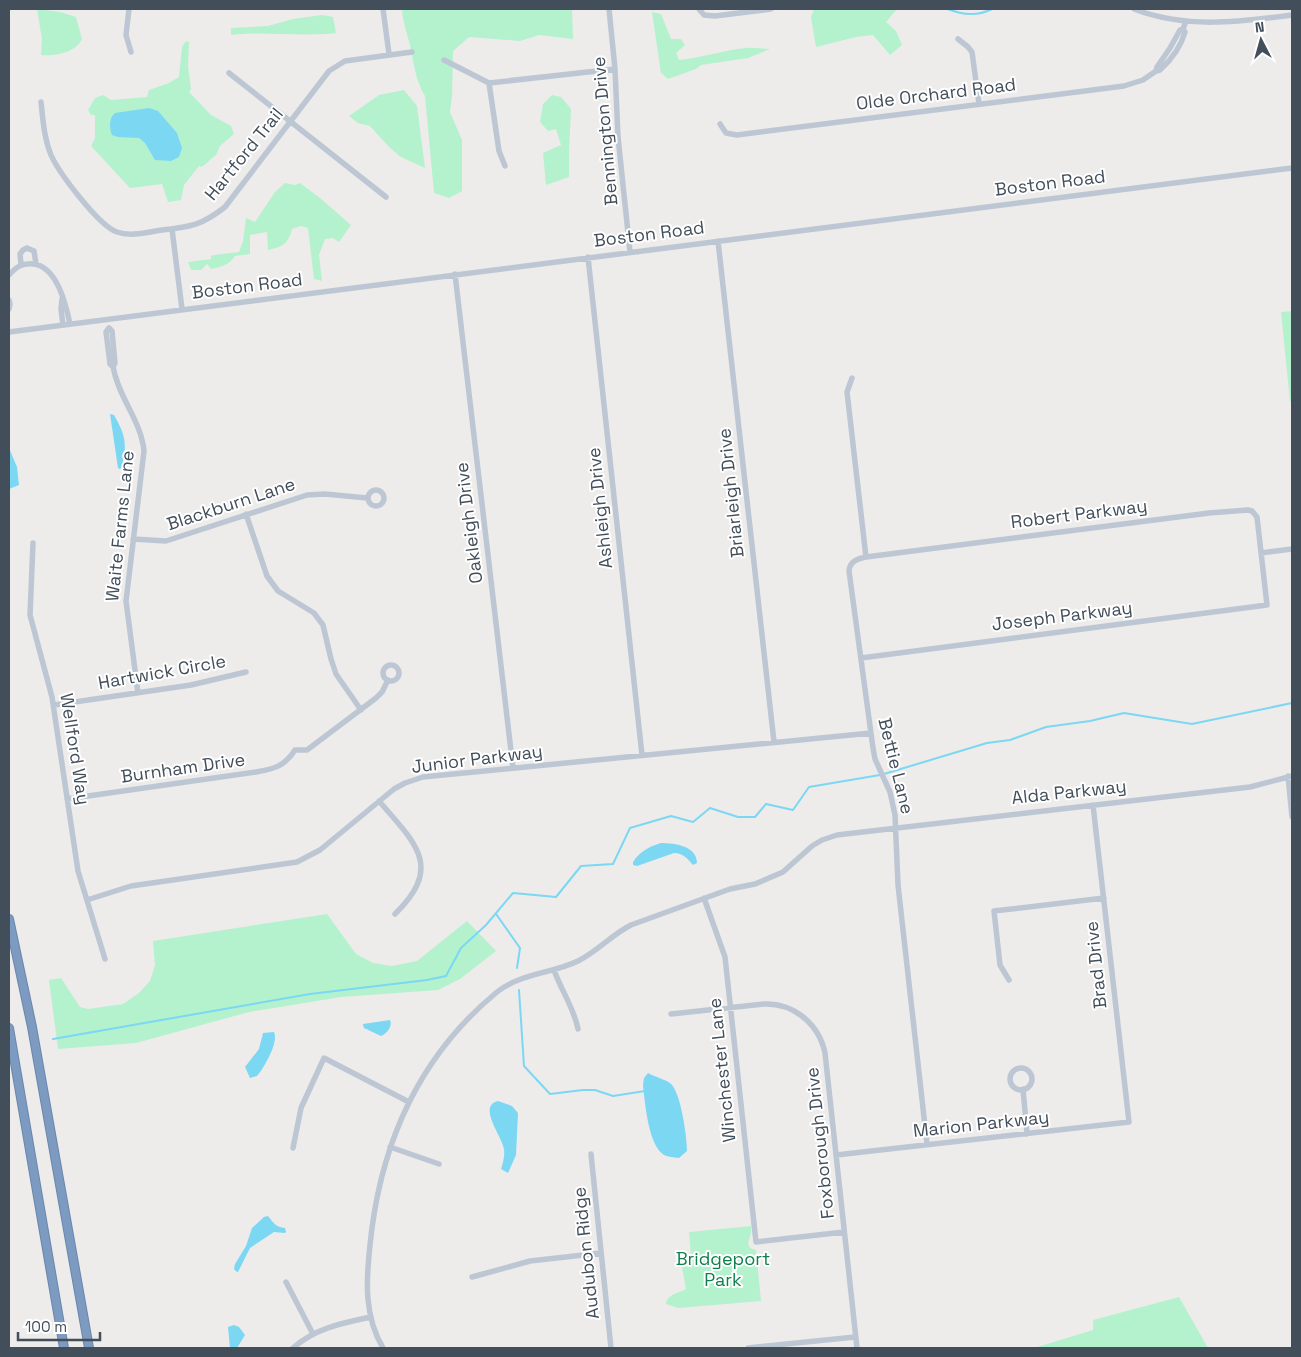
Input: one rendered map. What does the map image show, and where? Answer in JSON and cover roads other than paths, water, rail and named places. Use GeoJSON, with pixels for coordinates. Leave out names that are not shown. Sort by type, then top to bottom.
{"type":"FeatureCollection","features":[{"type":"Feature","properties":{"kind":"highway"},"geometry":{"type":"LineString","coordinates":[[9,919],[32,1027],[89,1348]]}},
{"type":"Feature","properties":{"kind":"highway"},"geometry":{"type":"LineString","coordinates":[[9,1028],[64,1348]]}},
{"type":"Feature","properties":{"kind":"street"},"geometry":{"type":"LineString","coordinates":[[129,9],[126,35],[131,52]]}},
{"type":"Feature","properties":{"kind":"street"},"geometry":{"type":"LineString","coordinates":[[383,9],[388,54]]}},
{"type":"Feature","properties":{"kind":"street","name":"Bennington Drive"},"geometry":{"type":"LineString","coordinates":[[609,9],[615,69],[618,137],[630,252]]}},
{"type":"Feature","properties":{"kind":"street"},"geometry":{"type":"LineString","coordinates":[[699,9],[704,15],[715,16],[770,9]]}},
{"type":"Feature","properties":{"kind":"street"},"geometry":{"type":"LineString","coordinates":[[1134,9],[1166,18],[1186,21],[1238,22],[1292,15]]}},
{"type":"Feature","properties":{"kind":"street","name":"Olde Orchard Road"},"geometry":{"type":"LineString","coordinates":[[720,124],[726,133],[737,135],[1124,86],[1143,80],[1156,71],[1180,30],[1183,29],[1186,21]]}},
{"type":"Feature","properties":{"kind":"street"},"geometry":{"type":"LineString","coordinates":[[958,39],[968,47],[973,56],[979,104]]}},
{"type":"Feature","properties":{"kind":"street","name":"Hartford Trail"},"geometry":{"type":"LineString","coordinates":[[41,102],[45,132],[52,156],[97,218],[106,227],[118,233],[129,234],[172,229],[200,224],[225,207],[329,71],[339,64],[354,59],[412,52]]}},
{"type":"Feature","properties":{"kind":"street"},"geometry":{"type":"LineString","coordinates":[[444,60],[489,83],[615,69]]}},
{"type":"Feature","properties":{"kind":"street"},"geometry":{"type":"LineString","coordinates":[[229,73],[386,197]]}},
{"type":"Feature","properties":{"kind":"street"},"geometry":{"type":"LineString","coordinates":[[489,83],[499,151],[505,166]]}},
{"type":"Feature","properties":{"kind":"street","name":"Boston Road"},"geometry":{"type":"LineString","coordinates":[[9,332],[1292,168]]}},
{"type":"Feature","properties":{"kind":"street"},"geometry":{"type":"LineString","coordinates":[[172,229],[182,309]]}},
{"type":"Feature","properties":{"kind":"street","name":"Briarleigh Drive"},"geometry":{"type":"LineString","coordinates":[[718,241],[774,742]]}},
{"type":"Feature","properties":{"kind":"street"},"geometry":{"type":"LineString","coordinates":[[21,264],[20,254],[23,250],[30,248],[34,251],[36,264]]}},
{"type":"Feature","properties":{"kind":"street","name":"Ashleigh Drive"},"geometry":{"type":"LineString","coordinates":[[588,257],[642,756]]}},
{"type":"Feature","properties":{"kind":"street"},"geometry":{"type":"LineString","coordinates":[[9,275],[21,264],[36,264],[45,269],[55,280],[66,307],[66,325]]}},
{"type":"Feature","properties":{"kind":"street","name":"Oakleigh Drive"},"geometry":{"type":"LineString","coordinates":[[456,274],[513,768]]}},
{"type":"Feature","properties":{"kind":"street"},"geometry":{"type":"LineString","coordinates":[[9,300],[9,309]]}},
{"type":"Feature","properties":{"kind":"street","name":"Waite Farms Lane"},"geometry":{"type":"LineString","coordinates":[[108,319],[109,328],[112,331],[115,363],[113,367],[117,386],[138,426],[143,443],[144,456],[126,610],[138,693]]}},
{"type":"Feature","properties":{"kind":"street"},"geometry":{"type":"LineString","coordinates":[[852,378],[847,392],[866,557]]}},
{"type":"Feature","properties":{"kind":"street","name":"Blackburn Lane"},"geometry":{"type":"LineString","coordinates":[[133,539],[166,541],[307,495],[325,494],[367,498]]}},
{"type":"Feature","properties":{"kind":"street","name":"Robert Parkway"},"geometry":{"type":"LineString","coordinates":[[866,557],[1208,512],[1248,510],[1252,511],[1257,517],[1268,605]]}},
{"type":"Feature","properties":{"kind":"street"},"geometry":{"type":"LineString","coordinates":[[246,514],[267,576],[278,591],[314,613],[323,624],[336,674],[361,710],[380,694],[388,680]]}},
{"type":"Feature","properties":{"kind":"street","name":"Wellford Way"},"geometry":{"type":"LineString","coordinates":[[33,542],[30,615],[54,705],[77,867],[105,959]]}},
{"type":"Feature","properties":{"kind":"street"},"geometry":{"type":"LineString","coordinates":[[1261,553],[1292,549]]}},
{"type":"Feature","properties":{"kind":"street","name":"Bettie Lane"},"geometry":{"type":"LineString","coordinates":[[866,557],[854,561],[850,571],[875,758],[894,804],[898,885],[927,1144]]}},
{"type":"Feature","properties":{"kind":"street","name":"Joseph Parkway"},"geometry":{"type":"LineString","coordinates":[[861,658],[1268,605]]}},
{"type":"Feature","properties":{"kind":"street","name":"Hartwick Circle"},"geometry":{"type":"LineString","coordinates":[[54,705],[198,684],[246,672]]}},
{"type":"Feature","properties":{"kind":"street","name":"Burnham Drive"},"geometry":{"type":"LineString","coordinates":[[67,800],[262,771],[284,764],[290,759],[295,750],[307,750],[361,710]]}},
{"type":"Feature","properties":{"kind":"street","name":"Junior Parkway"},"geometry":{"type":"LineString","coordinates":[[87,900],[131,886],[297,862],[320,850],[398,786],[420,778],[871,733]]}},
{"type":"Feature","properties":{"kind":"street"},"geometry":{"type":"LineString","coordinates":[[1290,776],[1292,817]]}},
{"type":"Feature","properties":{"kind":"street","name":"Alda Parkway"},"geometry":{"type":"LineString","coordinates":[[383,1348],[371,1317],[366,1287],[378,1192],[390,1147],[409,1102],[435,1060],[461,1027],[499,991],[517,980],[554,970],[580,960],[616,933],[631,925],[730,889],[755,884],[783,872],[812,846],[822,840],[847,832],[1250,788],[1290,776]]}},
{"type":"Feature","properties":{"kind":"street"},"geometry":{"type":"LineString","coordinates":[[380,801],[414,842],[419,852],[419,881],[416,891],[395,914]]}},
{"type":"Feature","properties":{"kind":"street","name":"Brad Drive"},"geometry":{"type":"LineString","coordinates":[[1093,805],[1129,1122]]}},
{"type":"Feature","properties":{"kind":"street","name":"Winchester Lane"},"geometry":{"type":"LineString","coordinates":[[704,898],[724,951],[756,1242],[844,1232]]}},
{"type":"Feature","properties":{"kind":"street"},"geometry":{"type":"LineString","coordinates":[[1009,980],[1000,965],[994,911],[1104,898]]}},
{"type":"Feature","properties":{"kind":"street"},"geometry":{"type":"LineString","coordinates":[[554,970],[562,991],[575,1015],[578,1029]]}},
{"type":"Feature","properties":{"kind":"street","name":"Foxborough Drive"},"geometry":{"type":"LineString","coordinates":[[671,1014],[768,1004],[785,1006],[806,1018],[818,1034],[825,1053],[857,1348]]}},
{"type":"Feature","properties":{"kind":"street"},"geometry":{"type":"LineString","coordinates":[[293,1148],[301,1108],[324,1058],[409,1102]]}},
{"type":"Feature","properties":{"kind":"street"},"geometry":{"type":"LineString","coordinates":[[1023,1089],[1027,1134]]}},
{"type":"Feature","properties":{"kind":"street","name":"Marion Parkway"},"geometry":{"type":"LineString","coordinates":[[836,1155],[1129,1122]]}},
{"type":"Feature","properties":{"kind":"street"},"geometry":{"type":"LineString","coordinates":[[390,1147],[439,1164]]}},
{"type":"Feature","properties":{"kind":"street","name":"Audubon Ridge"},"geometry":{"type":"LineString","coordinates":[[591,1154],[611,1348]]}},
{"type":"Feature","properties":{"kind":"street"},"geometry":{"type":"LineString","coordinates":[[472,1277],[530,1261],[601,1253]]}},
{"type":"Feature","properties":{"kind":"street"},"geometry":{"type":"LineString","coordinates":[[286,1282],[313,1334]]}},
{"type":"Feature","properties":{"kind":"street"},"geometry":{"type":"LineString","coordinates":[[293,1348],[313,1334],[333,1326],[371,1317]]}},
{"type":"Feature","properties":{"kind":"street"},"geometry":{"type":"LineString","coordinates":[[748,1348],[855,1337]]}},
{"type":"Feature","properties":{"kind":"water"},"geometry":{"type":"Polygon","coordinates":[[[149,108],[158,111],[177,133],[182,148],[179,157],[171,161],[155,160],[145,143],[139,138],[112,135],[110,123],[115,113],[149,108]]]}},
{"type":"Feature","properties":{"kind":"water"},"geometry":{"type":"Polygon","coordinates":[[[110,414],[114,415],[124,440],[124,459],[120,469],[118,468],[110,414]]]}},
{"type":"Feature","properties":{"kind":"water"},"geometry":{"type":"Polygon","coordinates":[[[9,448],[17,467],[19,485],[9,489],[9,448]]]}},
{"type":"Feature","properties":{"kind":"water"},"geometry":{"type":"Polygon","coordinates":[[[661,843],[679,845],[689,849],[696,857],[697,863],[693,865],[687,858],[674,853],[637,866],[633,865],[633,862],[642,852],[661,843]]]}},
{"type":"Feature","properties":{"kind":"water"},"geometry":{"type":"Polygon","coordinates":[[[390,1020],[390,1028],[381,1036],[364,1028],[363,1025],[363,1024],[390,1020]]]}},
{"type":"Feature","properties":{"kind":"water"},"geometry":{"type":"Polygon","coordinates":[[[274,1032],[273,1048],[267,1061],[257,1076],[250,1078],[245,1067],[259,1049],[263,1033],[274,1032]]]}},
{"type":"Feature","properties":{"kind":"water"},"geometry":{"type":"Polygon","coordinates":[[[648,1073],[670,1083],[677,1095],[685,1126],[687,1151],[679,1158],[664,1155],[654,1142],[646,1112],[643,1085],[644,1078],[648,1073]]]}},
{"type":"Feature","properties":{"kind":"water"},"geometry":{"type":"Polygon","coordinates":[[[498,1101],[512,1106],[518,1113],[516,1155],[508,1173],[501,1169],[504,1149],[490,1115],[492,1104],[498,1101]]]}},
{"type":"Feature","properties":{"kind":"water"},"geometry":{"type":"Polygon","coordinates":[[[268,1216],[277,1226],[285,1228],[286,1232],[274,1232],[250,1248],[237,1272],[234,1269],[235,1264],[246,1246],[252,1228],[264,1217],[268,1216]]]}},
{"type":"Feature","properties":{"kind":"water"},"geometry":{"type":"Polygon","coordinates":[[[234,1325],[239,1327],[245,1335],[237,1348],[230,1348],[228,1327],[234,1325]]]}},
{"type":"Feature","properties":{"kind":"waterway"},"geometry":{"type":"LineString","coordinates":[[948,9],[970,14],[992,9]]}},
{"type":"Feature","properties":{"kind":"waterway"},"geometry":{"type":"LineString","coordinates":[[884,774],[987,743],[1010,740],[1046,727],[1090,721],[1124,713],[1192,724],[1292,703]]}},
{"type":"Feature","properties":{"kind":"waterway"},"geometry":{"type":"LineString","coordinates":[[53,1039],[310,994],[446,976],[461,948],[486,925],[513,893],[556,897],[581,866],[613,864],[630,828],[671,816],[693,822],[710,808],[738,817],[755,817],[766,804],[793,810],[809,787],[880,775]]}},
{"type":"Feature","properties":{"kind":"waterway"},"geometry":{"type":"LineString","coordinates":[[496,914],[520,948],[517,968]]}},
{"type":"Feature","properties":{"kind":"waterway"},"geometry":{"type":"LineString","coordinates":[[519,990],[524,1066],[550,1094],[595,1090],[613,1096],[645,1091]]}},
{"type":"Feature","properties":{"kind":"park label","name":"Bridgeport Park"},"geometry":{"type":"Point","coordinates":[723,1269]}}]}
